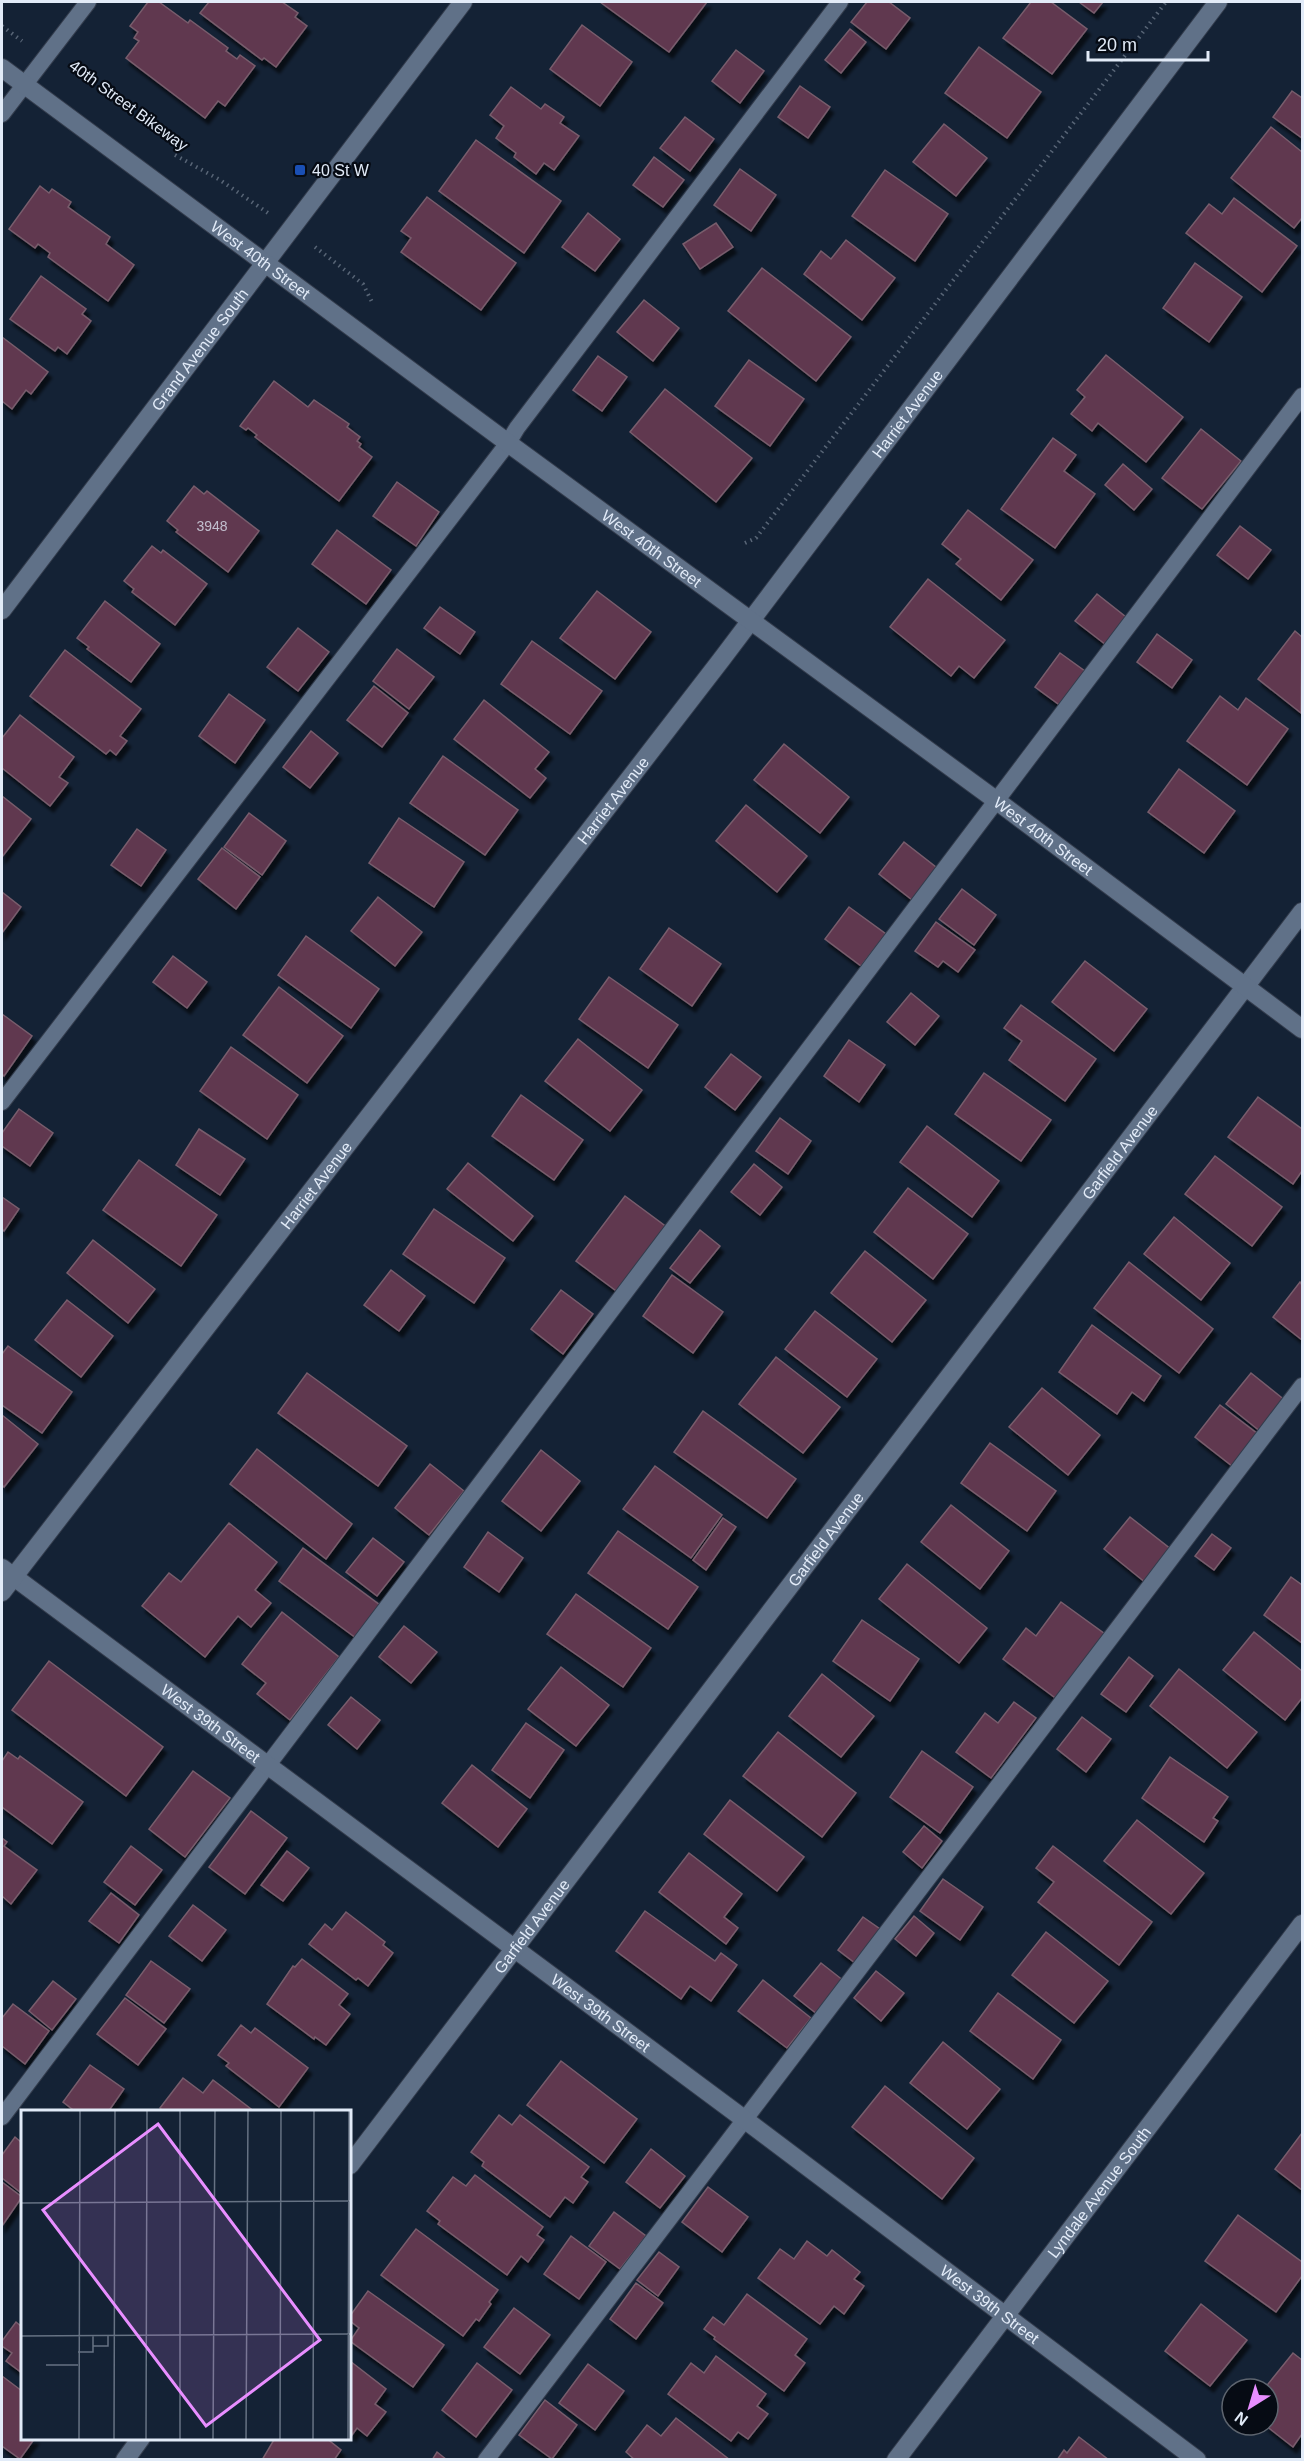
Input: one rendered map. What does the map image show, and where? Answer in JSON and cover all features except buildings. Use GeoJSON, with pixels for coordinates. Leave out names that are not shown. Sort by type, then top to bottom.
{"type":"FeatureCollection","features":[{"type":"Feature","properties":{"kind":"street","name":"Grand Avenue South"},"geometry":{"type":"LineString","coordinates":[[2,610],[463,2]]}},
{"type":"Feature","properties":{"kind":"street","name":"Harriet Avenue"},"geometry":{"type":"LineString","coordinates":[[2,1592],[7,1573],[750,620],[1218,2]]}},
{"type":"Feature","properties":{"kind":"street","name":"West 40th Street"},"geometry":{"type":"LineString","coordinates":[[2,68],[508,443],[997,801],[1302,1029]]}},
{"type":"Feature","properties":{"kind":"street","name":"Garfield Avenue"},"geometry":{"type":"LineString","coordinates":[[351,2164],[1302,912]]}},
{"type":"Feature","properties":{"kind":"street","name":"West 39th Street"},"geometry":{"type":"LineString","coordinates":[[7,1573],[744,2119],[1197,2460]]}},
{"type":"Feature","properties":{"kind":"street","name":"Lyndale Avenue South"},"geometry":{"type":"LineString","coordinates":[[896,2460],[1302,1924]]}},
{"type":"Feature","properties":{"kind":"street"},"geometry":{"type":"LineString","coordinates":[[125,2460],[140,2440]]}},
{"type":"Feature","properties":{"kind":"lane"},"geometry":{"type":"LineString","coordinates":[[2,114],[88,2]]}},
{"type":"Feature","properties":{"kind":"lane"},"geometry":{"type":"LineString","coordinates":[[2,1102],[508,443],[517,428],[840,2]]}},
{"type":"Feature","properties":{"kind":"lane"},"geometry":{"type":"LineString","coordinates":[[2,2117],[1302,396]]}},
{"type":"Feature","properties":{"kind":"lane"},"geometry":{"type":"LineString","coordinates":[[486,2460],[1302,1386]]}},
{"type":"Feature","properties":{"kind":"path"},"geometry":{"type":"LineString","coordinates":[[745,543],[756,537],[1166,2]]}},
{"type":"Feature","properties":{"kind":"path","name":"40th Street Bikeway"},"geometry":{"type":"LineString","coordinates":[[2,26],[45,58]]}},
{"type":"Feature","properties":{"kind":"path","name":"40th Street Bikeway"},"geometry":{"type":"LineString","coordinates":[[171,153],[220,180],[247,199]]}},
{"type":"Feature","properties":{"kind":"place","name":"40 St W"},"geometry":{"type":"Point","coordinates":[300,170]}}]}
